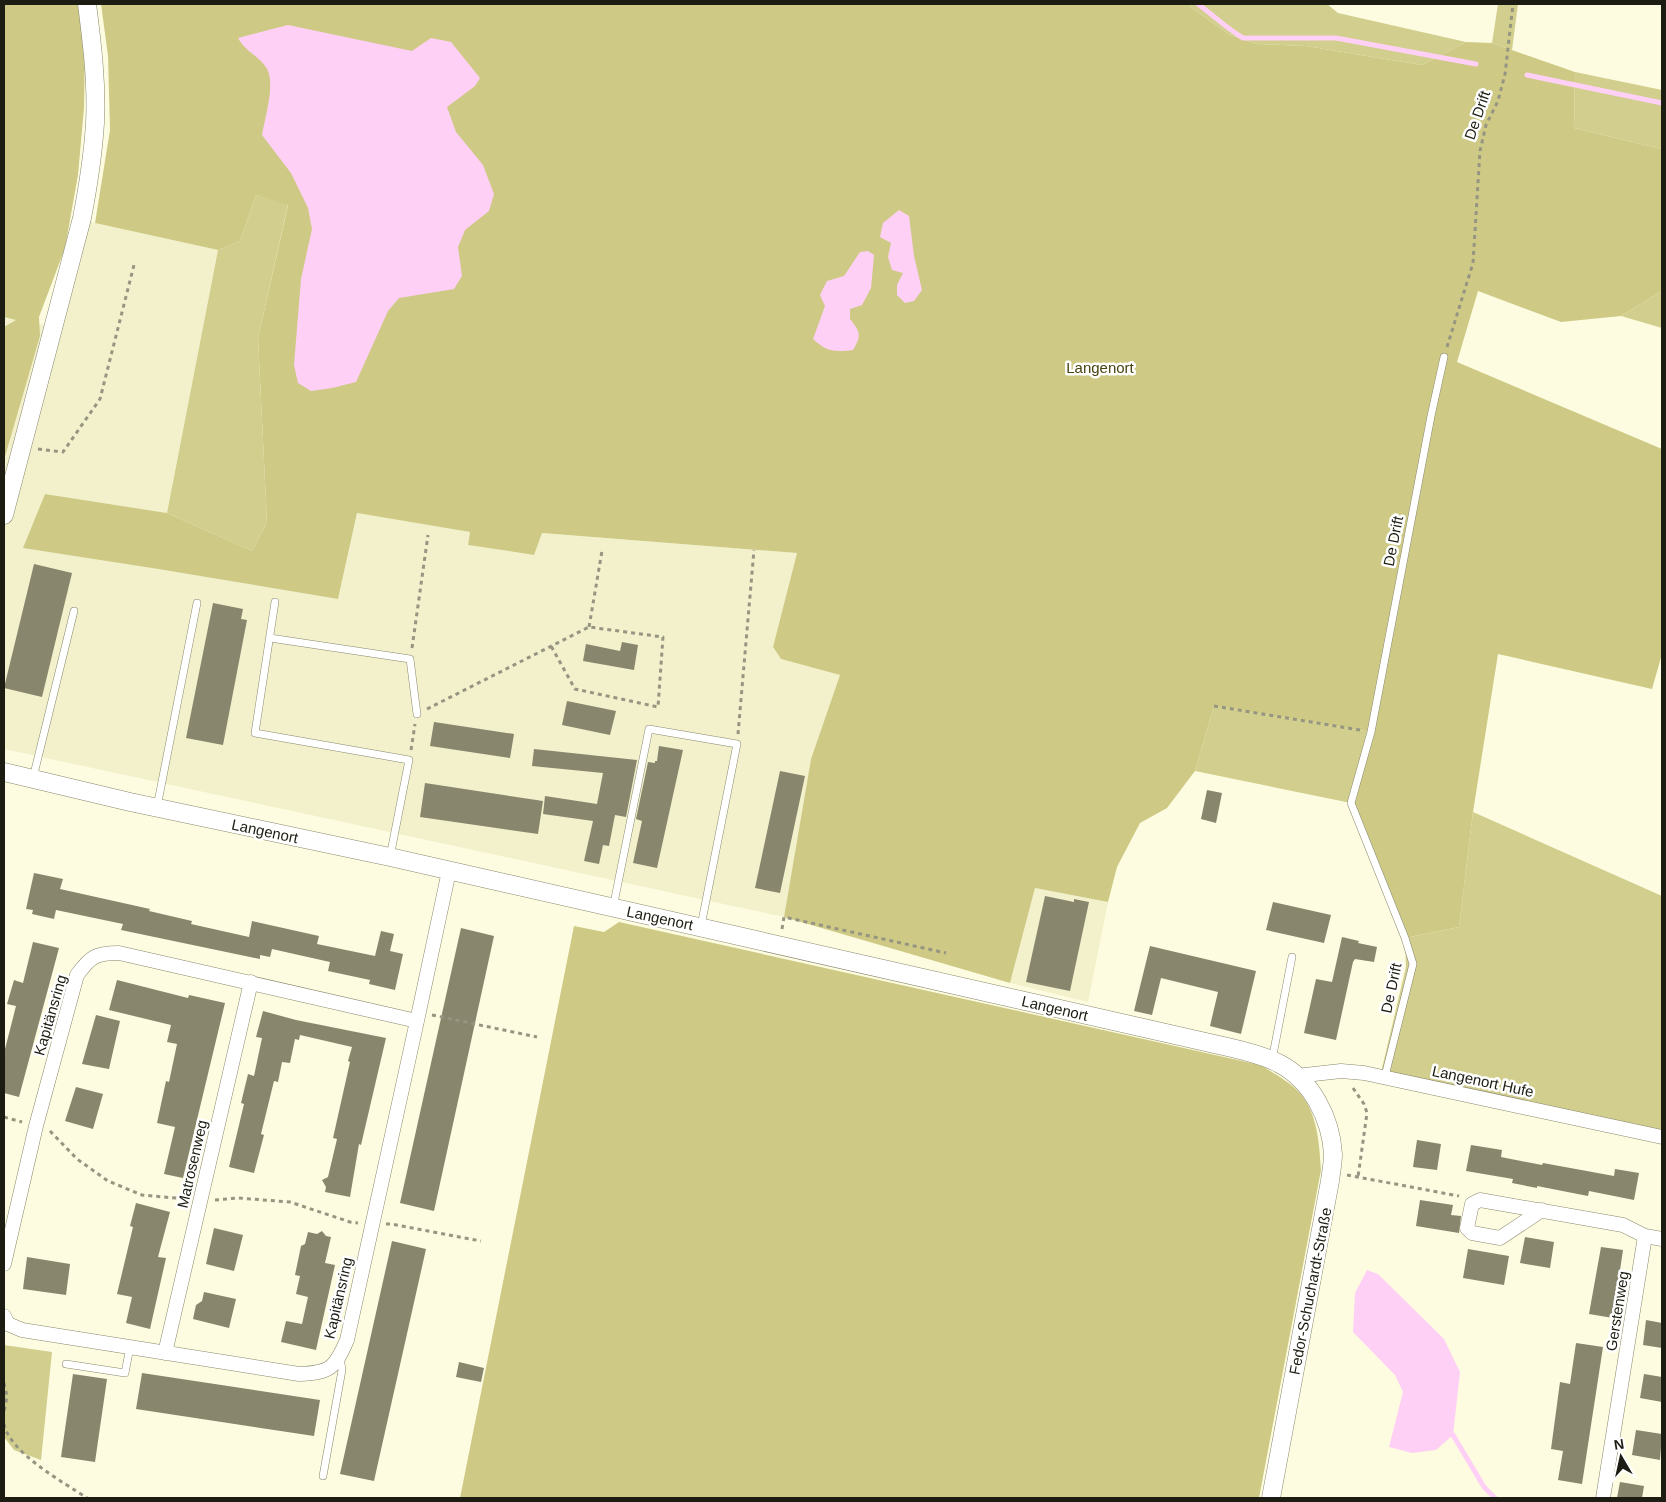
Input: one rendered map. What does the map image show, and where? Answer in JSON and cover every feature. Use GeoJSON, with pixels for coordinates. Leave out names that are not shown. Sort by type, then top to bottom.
{"type":"FeatureCollection","features":[{"type":"Feature","properties":{"kind":"street"},"geometry":{"type":"LineString","coordinates":[[4,515],[82,218],[90,174],[95,123],[95,86],[93,50],[87,4]]}},
{"type":"Feature","properties":{"kind":"street","name":"Langenort"},"geometry":{"type":"LineString","coordinates":[[4,772],[156,808],[449,871],[1232,1048],[1272,1060],[1282,1065],[1301,1081]]}},
{"type":"Feature","properties":{"kind":"street","name":"Kapitänsring"},"geometry":{"type":"LineString","coordinates":[[4,1316],[8,1324],[22,1330],[299,1374],[316,1374],[328,1369],[340,1357],[347,1340],[449,871]]}},
{"type":"Feature","properties":{"kind":"street","name":"Kapitänsring"},"geometry":{"type":"LineString","coordinates":[[4,1264],[36,1126],[77,975],[86,962],[102,953],[119,953],[418,1016]]}},
{"type":"Feature","properties":{"kind":"street","name":"Matrosenweg"},"geometry":{"type":"LineString","coordinates":[[165,1352],[251,982]]}},
{"type":"Feature","properties":{"kind":"street","name":"Langenort Hufe"},"geometry":{"type":"LineString","coordinates":[[1301,1081],[1341,1071],[1385,1076],[1662,1136]]}},
{"type":"Feature","properties":{"kind":"street","name":"Fedor-Schuchardt-Straße"},"geometry":{"type":"LineString","coordinates":[[1271,1498],[1329,1190],[1333,1155],[1329,1130],[1321,1107],[1301,1081]]}},
{"type":"Feature","properties":{"kind":"street"},"geometry":{"type":"LineString","coordinates":[[1542,1210],[1500,1238],[1472,1234],[1468,1228],[1472,1204],[1480,1200],[1542,1210],[1623,1225],[1645,1236],[1662,1239]]}},
{"type":"Feature","properties":{"kind":"street","name":"Gerstenweg"},"geometry":{"type":"LineString","coordinates":[[1603,1498],[1645,1236]]}},
{"type":"Feature","properties":{"kind":"lane","name":"De Drift"},"geometry":{"type":"LineString","coordinates":[[1385,1076],[1413,964],[1406,938],[1351,803],[1371,732],[1444,357]]}},
{"type":"Feature","properties":{"kind":"lane"},"geometry":{"type":"LineString","coordinates":[[275,602],[255,733],[409,760],[390,858]]}},
{"type":"Feature","properties":{"kind":"lane"},"geometry":{"type":"LineString","coordinates":[[156,808],[197,603]]}},
{"type":"Feature","properties":{"kind":"lane"},"geometry":{"type":"LineString","coordinates":[[33,778],[74,610]]}},
{"type":"Feature","properties":{"kind":"lane"},"geometry":{"type":"LineString","coordinates":[[270,638],[410,659],[417,714]]}},
{"type":"Feature","properties":{"kind":"lane"},"geometry":{"type":"LineString","coordinates":[[613,908],[649,730],[737,744],[700,927]]}},
{"type":"Feature","properties":{"kind":"lane"},"geometry":{"type":"LineString","coordinates":[[1272,1060],[1292,957]]}},
{"type":"Feature","properties":{"kind":"lane"},"geometry":{"type":"LineString","coordinates":[[66,1364],[125,1373],[130,1347]]}},
{"type":"Feature","properties":{"kind":"lane"},"geometry":{"type":"LineString","coordinates":[[323,1476],[342,1370],[340,1357]]}},
{"type":"Feature","properties":{"kind":"path","name":"De Drift"},"geometry":{"type":"LineString","coordinates":[[1444,357],[1473,263],[1480,151],[1486,125],[1498,101],[1505,74],[1514,4]]}},
{"type":"Feature","properties":{"kind":"path"},"geometry":{"type":"LineString","coordinates":[[22,448],[63,452],[100,399],[134,265]]}},
{"type":"Feature","properties":{"kind":"path"},"geometry":{"type":"LineString","coordinates":[[410,659],[428,535]]}},
{"type":"Feature","properties":{"kind":"path"},"geometry":{"type":"LineString","coordinates":[[737,744],[754,550]]}},
{"type":"Feature","properties":{"kind":"path"},"geometry":{"type":"LineString","coordinates":[[589,627],[602,551]]}},
{"type":"Feature","properties":{"kind":"path"},"geometry":{"type":"LineString","coordinates":[[409,760],[417,714],[551,646],[589,627],[664,637],[658,707],[575,689],[551,646]]}},
{"type":"Feature","properties":{"kind":"path"},"geometry":{"type":"LineString","coordinates":[[1214,706],[1371,732]]}},
{"type":"Feature","properties":{"kind":"path"},"geometry":{"type":"LineString","coordinates":[[778,945],[784,918],[946,952]]}},
{"type":"Feature","properties":{"kind":"path"},"geometry":{"type":"LineString","coordinates":[[418,1016],[537,1037]]}},
{"type":"Feature","properties":{"kind":"path"},"geometry":{"type":"LineString","coordinates":[[1341,1071],[1364,1104],[1366,1113],[1356,1177]]}},
{"type":"Feature","properties":{"kind":"path"},"geometry":{"type":"LineString","coordinates":[[1349,1176],[1480,1200]]}},
{"type":"Feature","properties":{"kind":"path"},"geometry":{"type":"LineString","coordinates":[[372,1225],[391,1224],[481,1241]]}},
{"type":"Feature","properties":{"kind":"path"},"geometry":{"type":"LineString","coordinates":[[4,1384],[6,1396],[4,1413]]}},
{"type":"Feature","properties":{"kind":"path"},"geometry":{"type":"LineString","coordinates":[[4,1424],[5,1430],[12,1442],[43,1468],[87,1498]]}},
{"type":"Feature","properties":{"kind":"shaded area"},"geometry":{"type":"Polygon","coordinates":[[[1187,4],[1327,4],[1338,13],[1466,42],[1422,65],[1306,46],[1257,44],[1230,35],[1187,4]]]}},
{"type":"Feature","properties":{"kind":"shaded area"},"geometry":{"type":"Polygon","coordinates":[[[1498,4],[1518,4],[1512,50],[1492,43],[1498,4]]]}},
{"type":"Feature","properties":{"kind":"shaded area"},"geometry":{"type":"Polygon","coordinates":[[[288,25],[412,51],[431,38],[451,42],[480,78],[475,86],[447,107],[456,132],[483,165],[494,194],[489,211],[465,230],[458,247],[462,276],[454,289],[399,298],[388,311],[356,382],[311,391],[298,383],[294,365],[301,279],[312,229],[308,208],[291,173],[262,135],[270,89],[268,72],[262,62],[238,38],[288,25]]]}},
{"type":"Feature","properties":{"kind":"shaded area"},"geometry":{"type":"Polygon","coordinates":[[[1575,72],[1662,90],[1662,149],[1574,128],[1575,72]]]}},
{"type":"Feature","properties":{"kind":"shaded area"},"geometry":{"type":"Polygon","coordinates":[[[256,195],[288,204],[258,338],[267,522],[252,551],[167,513],[218,250],[240,241],[256,195]]]}},
{"type":"Feature","properties":{"kind":"shaded area"},"geometry":{"type":"Polygon","coordinates":[[[899,210],[909,216],[914,256],[922,290],[914,301],[905,303],[897,295],[897,285],[903,273],[892,270],[888,257],[891,243],[880,237],[883,223],[899,210]]]}},
{"type":"Feature","properties":{"kind":"shaded area"},"geometry":{"type":"Polygon","coordinates":[[[82,218],[95,223],[218,250],[167,513],[45,494],[24,548],[338,599],[357,513],[470,532],[468,545],[533,555],[542,533],[797,553],[773,647],[781,659],[840,675],[811,759],[784,917],[4,749],[4,317],[54,327],[82,218]]]}},
{"type":"Feature","properties":{"kind":"shaded area"},"geometry":{"type":"Polygon","coordinates":[[[868,251],[874,255],[871,288],[862,305],[850,309],[850,319],[859,334],[858,341],[853,350],[836,351],[827,349],[813,339],[825,306],[820,295],[827,281],[844,276],[860,252],[868,251]]]}},
{"type":"Feature","properties":{"kind":"shaded area"},"geometry":{"type":"Polygon","coordinates":[[[1662,291],[1662,328],[1621,316],[1662,291]]]}},
{"type":"Feature","properties":{"kind":"shaded area"},"geometry":{"type":"Polygon","coordinates":[[[1214,706],[1371,732],[1351,803],[1195,771],[1214,706]]]}},
{"type":"Feature","properties":{"kind":"shaded area"},"geometry":{"type":"Polygon","coordinates":[[[1473,812],[1662,896],[1662,1141],[1379,1081],[1406,967],[1405,938],[1459,927],[1473,812]]]}},
{"type":"Feature","properties":{"kind":"shaded area"},"geometry":{"type":"Polygon","coordinates":[[[1035,888],[1108,902],[1088,1002],[1010,983],[1035,888]]]}},
{"type":"Feature","properties":{"kind":"shaded area"},"geometry":{"type":"Polygon","coordinates":[[[1367,1270],[1378,1274],[1444,1339],[1460,1372],[1453,1435],[1436,1450],[1412,1453],[1389,1447],[1403,1392],[1395,1375],[1353,1332],[1355,1293],[1367,1270]]]}},
{"type":"Feature","properties":{"kind":"shaded area"},"geometry":{"type":"Polygon","coordinates":[[[4,1345],[52,1352],[41,1460],[14,1450],[4,1437],[4,1345]]]}},
{"type":"Feature","properties":{"kind":"green space"},"geometry":{"type":"Polygon","coordinates":[[[4,4],[79,4],[85,48],[84,108],[78,175],[65,248],[39,317],[40,336],[4,460],[4,327],[16,320],[4,317],[4,4]]]}},
{"type":"Feature","properties":{"kind":"green space","name":"Langenort"},"geometry":{"type":"Polygon","coordinates":[[[101,4],[1187,4],[1230,35],[1257,44],[1306,46],[1422,65],[1466,42],[1492,43],[1575,72],[1574,128],[1662,149],[1662,291],[1621,316],[1561,322],[1478,291],[1457,362],[1662,449],[1662,654],[1652,689],[1498,654],[1473,812],[1459,927],[1405,938],[1351,803],[1371,732],[1214,706],[1195,771],[1167,808],[1140,823],[1117,867],[1108,902],[1035,888],[1010,983],[784,917],[811,759],[840,675],[781,659],[773,647],[797,553],[542,533],[534,555],[468,545],[470,532],[357,513],[338,599],[23,548],[45,494],[167,513],[252,551],[267,522],[258,338],[288,205],[256,195],[240,241],[218,250],[95,223],[110,130],[108,56],[101,4]]]}},
{"type":"Feature","properties":{"kind":"green space"},"geometry":{"type":"Polygon","coordinates":[[[619,922],[1260,1065],[1279,1076],[1299,1092],[1306,1102],[1315,1123],[1321,1170],[1259,1498],[460,1498],[574,926],[604,932],[619,922]]]}},
{"type":"Feature","properties":{"kind":"building"},"geometry":{"type":"Polygon","coordinates":[[[34,564],[72,573],[42,697],[4,688],[34,564]]]}},
{"type":"Feature","properties":{"kind":"building"},"geometry":{"type":"Polygon","coordinates":[[[213,603],[243,609],[241,619],[247,620],[223,745],[186,738],[213,603]]]}},
{"type":"Feature","properties":{"kind":"building"},"geometry":{"type":"Polygon","coordinates":[[[622,642],[638,645],[634,670],[583,661],[586,644],[620,651],[622,642]]]}},
{"type":"Feature","properties":{"kind":"building"},"geometry":{"type":"Polygon","coordinates":[[[567,701],[616,711],[610,735],[562,725],[567,701]]]}},
{"type":"Feature","properties":{"kind":"building"},"geometry":{"type":"Polygon","coordinates":[[[434,722],[514,734],[510,758],[430,746],[434,722]]]}},
{"type":"Feature","properties":{"kind":"building"},"geometry":{"type":"Polygon","coordinates":[[[659,746],[683,750],[657,868],[633,863],[642,821],[636,819],[648,762],[655,763],[657,761],[659,746]]]}},
{"type":"Feature","properties":{"kind":"building"},"geometry":{"type":"Polygon","coordinates":[[[534,749],[637,760],[626,817],[615,815],[609,846],[603,845],[599,864],[584,861],[593,821],[543,814],[545,796],[597,804],[603,773],[532,766],[534,749]]]}},
{"type":"Feature","properties":{"kind":"building"},"geometry":{"type":"Polygon","coordinates":[[[780,771],[805,776],[780,893],[755,888],[780,771]]]}},
{"type":"Feature","properties":{"kind":"building"},"geometry":{"type":"Polygon","coordinates":[[[425,783],[543,801],[538,834],[420,817],[425,783]]]}},
{"type":"Feature","properties":{"kind":"building"},"geometry":{"type":"Polygon","coordinates":[[[1207,790],[1222,793],[1216,823],[1201,819],[1207,790]]]}},
{"type":"Feature","properties":{"kind":"building"},"geometry":{"type":"Polygon","coordinates":[[[34,873],[63,879],[60,889],[150,909],[149,911],[192,921],[191,924],[249,937],[252,921],[319,936],[317,944],[375,956],[381,931],[394,934],[390,951],[403,954],[395,990],[369,984],[370,980],[328,971],[330,962],[272,949],[270,957],[260,955],[260,959],[121,930],[123,924],[56,910],[54,919],[32,914],[33,910],[26,909],[34,873]]]}},
{"type":"Feature","properties":{"kind":"building"},"geometry":{"type":"Polygon","coordinates":[[[1045,896],[1074,902],[1074,899],[1089,902],[1070,991],[1026,982],[1045,896]]]}},
{"type":"Feature","properties":{"kind":"building"},"geometry":{"type":"Polygon","coordinates":[[[1273,902],[1331,915],[1324,943],[1266,930],[1273,902]]]}},
{"type":"Feature","properties":{"kind":"building"},"geometry":{"type":"Polygon","coordinates":[[[461,928],[494,936],[434,1211],[400,1203],[461,928]]]}},
{"type":"Feature","properties":{"kind":"building"},"geometry":{"type":"Polygon","coordinates":[[[1342,937],[1377,947],[1374,962],[1355,959],[1353,962],[1336,1040],[1304,1033],[1316,979],[1332,982],[1342,937]]]}},
{"type":"Feature","properties":{"kind":"building"},"geometry":{"type":"Polygon","coordinates":[[[33,942],[59,948],[19,1097],[4,1093],[4,1053],[16,1006],[7,1004],[14,980],[23,983],[33,942]]]}},
{"type":"Feature","properties":{"kind":"building"},"geometry":{"type":"Polygon","coordinates":[[[1150,946],[1256,971],[1241,1034],[1210,1026],[1218,992],[1161,978],[1152,1015],[1134,1011],[1150,946]]]}},
{"type":"Feature","properties":{"kind":"building"},"geometry":{"type":"Polygon","coordinates":[[[117,980],[188,998],[189,995],[225,1003],[183,1178],[164,1174],[175,1127],[157,1123],[166,1081],[169,1082],[177,1044],[167,1042],[171,1025],[109,1010],[117,980]]]}},
{"type":"Feature","properties":{"kind":"building"},"geometry":{"type":"Polygon","coordinates":[[[263,1011],[296,1020],[386,1038],[361,1145],[359,1144],[350,1197],[325,1192],[326,1187],[322,1180],[328,1177],[337,1139],[333,1138],[352,1047],[300,1035],[299,1040],[295,1039],[290,1063],[282,1062],[278,1082],[274,1081],[261,1134],[264,1135],[254,1173],[229,1167],[244,1104],[241,1103],[248,1074],[254,1076],[262,1038],[256,1037],[263,1011]]]}},
{"type":"Feature","properties":{"kind":"building"},"geometry":{"type":"Polygon","coordinates":[[[96,1015],[120,1021],[109,1069],[82,1064],[96,1015]]]}},
{"type":"Feature","properties":{"kind":"building"},"geometry":{"type":"Polygon","coordinates":[[[76,1087],[103,1094],[93,1129],[65,1121],[76,1087]]]}},
{"type":"Feature","properties":{"kind":"building"},"geometry":{"type":"Polygon","coordinates":[[[1417,1140],[1441,1144],[1437,1170],[1413,1167],[1417,1140]]]}},
{"type":"Feature","properties":{"kind":"building"},"geometry":{"type":"Polygon","coordinates":[[[1471,1145],[1502,1150],[1501,1157],[1542,1165],[1543,1163],[1614,1176],[1615,1169],[1639,1173],[1634,1200],[1589,1191],[1588,1196],[1537,1186],[1537,1188],[1512,1183],[1513,1179],[1466,1171],[1471,1145]]]}},
{"type":"Feature","properties":{"kind":"building"},"geometry":{"type":"Polygon","coordinates":[[[1420,1200],[1453,1205],[1451,1215],[1461,1216],[1459,1233],[1416,1226],[1420,1200]]]}},
{"type":"Feature","properties":{"kind":"building"},"geometry":{"type":"Polygon","coordinates":[[[136,1203],[170,1212],[158,1257],[166,1258],[150,1329],[126,1323],[132,1297],[117,1294],[133,1227],[130,1226],[136,1203]]]}},
{"type":"Feature","properties":{"kind":"building"},"geometry":{"type":"Polygon","coordinates":[[[214,1228],[243,1235],[234,1271],[206,1264],[214,1228]]]}},
{"type":"Feature","properties":{"kind":"building"},"geometry":{"type":"Polygon","coordinates":[[[322,1231],[326,1236],[331,1237],[325,1263],[335,1265],[316,1350],[281,1342],[286,1321],[302,1324],[308,1297],[296,1294],[300,1276],[295,1275],[301,1246],[305,1244],[308,1232],[317,1234],[322,1231]]]}},
{"type":"Feature","properties":{"kind":"building"},"geometry":{"type":"Polygon","coordinates":[[[1525,1237],[1554,1242],[1550,1268],[1520,1263],[1525,1237]]]}},
{"type":"Feature","properties":{"kind":"building"},"geometry":{"type":"Polygon","coordinates":[[[392,1241],[426,1249],[374,1481],[340,1474],[392,1241]]]}},
{"type":"Feature","properties":{"kind":"building"},"geometry":{"type":"Polygon","coordinates":[[[1601,1247],[1623,1250],[1613,1318],[1589,1314],[1601,1247]]]}},
{"type":"Feature","properties":{"kind":"building"},"geometry":{"type":"Polygon","coordinates":[[[1468,1249],[1509,1256],[1504,1285],[1463,1278],[1468,1249]]]}},
{"type":"Feature","properties":{"kind":"building"},"geometry":{"type":"Polygon","coordinates":[[[27,1257],[70,1264],[66,1295],[23,1289],[27,1257]]]}},
{"type":"Feature","properties":{"kind":"building"},"geometry":{"type":"Polygon","coordinates":[[[204,1292],[236,1299],[229,1328],[193,1319],[196,1305],[202,1301],[204,1292]]]}},
{"type":"Feature","properties":{"kind":"building"},"geometry":{"type":"Polygon","coordinates":[[[1646,1320],[1662,1323],[1662,1348],[1643,1345],[1646,1320]]]}},
{"type":"Feature","properties":{"kind":"building"},"geometry":{"type":"Polygon","coordinates":[[[1576,1343],[1603,1347],[1582,1484],[1558,1480],[1563,1451],[1551,1449],[1560,1382],[1570,1384],[1576,1343]]]}},
{"type":"Feature","properties":{"kind":"building"},"geometry":{"type":"Polygon","coordinates":[[[459,1362],[484,1368],[481,1382],[456,1377],[459,1362]]]}},
{"type":"Feature","properties":{"kind":"building"},"geometry":{"type":"Polygon","coordinates":[[[142,1373],[320,1400],[314,1436],[136,1409],[142,1373]]]}},
{"type":"Feature","properties":{"kind":"building"},"geometry":{"type":"Polygon","coordinates":[[[73,1374],[107,1379],[95,1462],[61,1457],[73,1374]]]}},
{"type":"Feature","properties":{"kind":"building"},"geometry":{"type":"Polygon","coordinates":[[[1644,1374],[1662,1377],[1662,1402],[1640,1398],[1644,1374]]]}},
{"type":"Feature","properties":{"kind":"building"},"geometry":{"type":"Polygon","coordinates":[[[1636,1430],[1662,1434],[1660,1460],[1632,1455],[1636,1430]]]}},
{"type":"Feature","properties":{"kind":"building"},"geometry":{"type":"Polygon","coordinates":[[[1620,1482],[1644,1486],[1642,1498],[1617,1498],[1620,1482]]]}},
{"type":"Feature","properties":{"kind":"waterway"},"geometry":{"type":"LineString","coordinates":[[1198,4],[1243,38],[1336,38],[1476,64]]}},
{"type":"Feature","properties":{"kind":"waterway"},"geometry":{"type":"LineString","coordinates":[[1527,75],[1662,103]]}},
{"type":"Feature","properties":{"kind":"waterway"},"geometry":{"type":"LineString","coordinates":[[1453,1435],[1484,1487],[1495,1498]]}}]}
